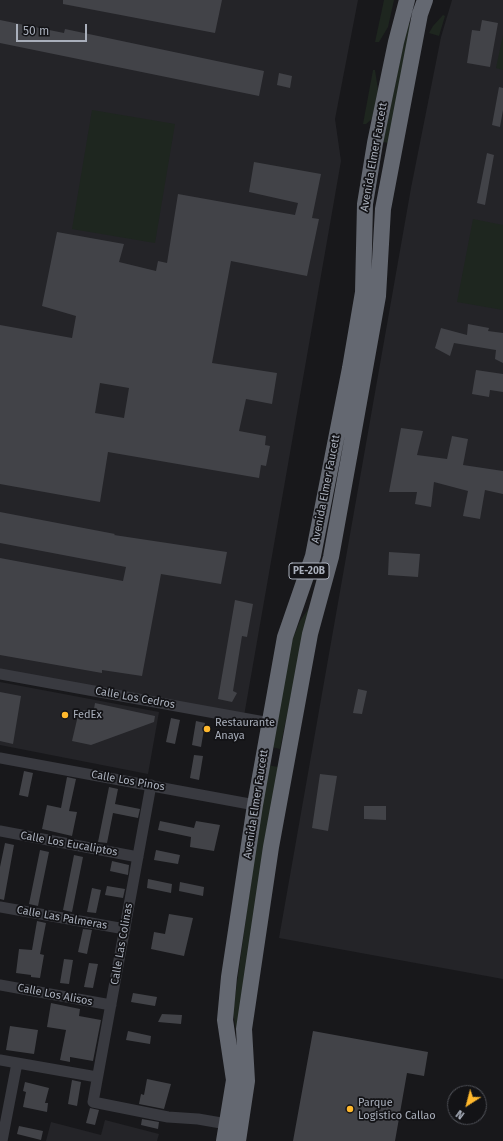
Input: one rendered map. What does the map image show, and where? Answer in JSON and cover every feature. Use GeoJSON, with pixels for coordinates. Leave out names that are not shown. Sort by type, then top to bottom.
{"type":"FeatureCollection","features":[{"type":"Feature","properties":{"kind":"highway","name":"Avenida Elmer Faucett"},"geometry":{"type":"LineString","coordinates":[[224,1141],[234,1080],[225,1020],[255,805],[285,637],[313,556],[350,368],[363,292],[366,200],[375,143],[396,42],[407,0]]}},
{"type":"Feature","properties":{"kind":"highway","name":"Avenida Elmer Faucett"},"geometry":{"type":"LineString","coordinates":[[238,1141],[247,1081],[244,1030],[271,848],[310,634],[331,557],[335,535],[378,296],[383,209],[420,14],[425,0]]}},
{"type":"Feature","properties":{"kind":"highway"},"geometry":{"type":"LineString","coordinates":[[264,756],[287,760]]}},
{"type":"Feature","properties":{"kind":"street","name":"Calle Los Cedros"},"geometry":{"type":"LineString","coordinates":[[0,674],[270,723]]}},
{"type":"Feature","properties":{"kind":"street","name":"Calle Los Pinos"},"geometry":{"type":"LineString","coordinates":[[0,758],[255,805]]}},
{"type":"Feature","properties":{"kind":"street","name":"Calle Las Colinas"},"geometry":{"type":"LineString","coordinates":[[151,785],[93,1102],[168,1117],[198,1119],[227,1124]]}},
{"type":"Feature","properties":{"kind":"street","name":"Calle Los Eucaliptos"},"geometry":{"type":"LineString","coordinates":[[0,831],[138,857]]}},
{"type":"Feature","properties":{"kind":"street","name":"Calle Las Palmeras"},"geometry":{"type":"LineString","coordinates":[[0,907],[125,929]]}},
{"type":"Feature","properties":{"kind":"street","name":"Calle Los Alisos"},"geometry":{"type":"LineString","coordinates":[[0,985],[110,1005]]}},
{"type":"Feature","properties":{"kind":"street"},"geometry":{"type":"LineString","coordinates":[[0,1060],[97,1077]]}},
{"type":"Feature","properties":{"kind":"street"},"geometry":{"type":"LineString","coordinates":[[2,1141],[17,1063]]}},
{"type":"Feature","properties":{"kind":"shaded area"},"geometry":{"type":"Polygon","coordinates":[[[0,0],[358,0],[335,119],[341,161],[244,716],[0,672],[0,0]]]}},
{"type":"Feature","properties":{"kind":"shaded area"},"geometry":{"type":"Polygon","coordinates":[[[384,0],[394,0],[388,27],[379,42],[375,42],[384,0]]]}},
{"type":"Feature","properties":{"kind":"shaded area"},"geometry":{"type":"Polygon","coordinates":[[[452,0],[503,0],[503,979],[279,938],[411,188],[441,37],[452,0]]]}},
{"type":"Feature","properties":{"kind":"shaded area"},"geometry":{"type":"Polygon","coordinates":[[[443,15],[445,16],[439,36],[429,33],[433,26],[443,15]]]}},
{"type":"Feature","properties":{"kind":"shaded area"},"geometry":{"type":"Polygon","coordinates":[[[408,23],[411,24],[390,143],[383,142],[408,23]]]}},
{"type":"Feature","properties":{"kind":"shaded area"},"geometry":{"type":"Polygon","coordinates":[[[503,35],[503,70],[496,68],[503,35]]]}},
{"type":"Feature","properties":{"kind":"shaded area"},"geometry":{"type":"Polygon","coordinates":[[[373,70],[375,70],[378,90],[372,119],[366,124],[363,124],[373,70]]]}},
{"type":"Feature","properties":{"kind":"shaded area"},"geometry":{"type":"Polygon","coordinates":[[[92,110],[175,124],[155,243],[72,229],[92,110]]]}},
{"type":"Feature","properties":{"kind":"shaded area"},"geometry":{"type":"Polygon","coordinates":[[[473,219],[503,225],[503,310],[457,302],[473,219]]]}},
{"type":"Feature","properties":{"kind":"shaded area"},"geometry":{"type":"Polygon","coordinates":[[[309,608],[280,749],[272,747],[291,643],[300,621],[309,608]]]}},
{"type":"Feature","properties":{"kind":"shaded area"},"geometry":{"type":"Polygon","coordinates":[[[0,682],[159,712],[148,774],[0,745],[0,682]]]}},
{"type":"Feature","properties":{"kind":"shaded area"},"geometry":{"type":"Polygon","coordinates":[[[267,765],[278,767],[237,1036],[233,1012],[267,765]]]}},
{"type":"Feature","properties":{"kind":"shaded area"},"geometry":{"type":"Polygon","coordinates":[[[105,1120],[159,1134],[157,1141],[46,1141],[51,1122],[101,1135],[105,1120]]]}},
{"type":"Feature","properties":{"kind":"building"},"geometry":{"type":"Polygon","coordinates":[[[63,0],[222,0],[215,33],[63,4],[63,0]]]}},
{"type":"Feature","properties":{"kind":"building"},"geometry":{"type":"Polygon","coordinates":[[[0,20],[64,33],[65,29],[264,71],[259,96],[0,43],[0,20]]]}},
{"type":"Feature","properties":{"kind":"building"},"geometry":{"type":"Polygon","coordinates":[[[482,20],[498,23],[490,67],[467,63],[472,30],[480,31],[482,20]]]}},
{"type":"Feature","properties":{"kind":"building"},"geometry":{"type":"Polygon","coordinates":[[[279,73],[292,76],[290,88],[277,85],[279,73]]]}},
{"type":"Feature","properties":{"kind":"building"},"geometry":{"type":"Polygon","coordinates":[[[499,87],[503,88],[503,110],[500,127],[492,125],[499,87]]]}},
{"type":"Feature","properties":{"kind":"building"},"geometry":{"type":"Polygon","coordinates":[[[487,153],[494,155],[485,205],[477,203],[487,153]]]}},
{"type":"Feature","properties":{"kind":"building"},"geometry":{"type":"Polygon","coordinates":[[[254,162],[321,174],[312,218],[319,219],[307,276],[231,261],[212,363],[277,373],[272,404],[246,399],[239,431],[266,436],[265,445],[270,446],[266,466],[261,465],[259,478],[108,452],[100,502],[0,484],[0,325],[72,338],[76,316],[42,306],[57,232],[124,244],[119,262],[156,271],[158,261],[167,263],[178,194],[295,215],[298,203],[249,192],[254,162]],[[100,383],[95,413],[124,418],[129,388],[100,383]]]}},
{"type":"Feature","properties":{"kind":"building"},"geometry":{"type":"Polygon","coordinates":[[[468,324],[489,328],[488,331],[503,333],[503,363],[495,359],[496,350],[454,343],[450,356],[435,348],[441,328],[467,335],[468,324]]]}},
{"type":"Feature","properties":{"kind":"building"},"geometry":{"type":"Polygon","coordinates":[[[476,370],[503,374],[503,392],[490,390],[489,397],[472,394],[476,370]]]}},
{"type":"Feature","properties":{"kind":"building"},"geometry":{"type":"Polygon","coordinates":[[[401,428],[423,431],[417,455],[447,459],[452,436],[468,439],[463,465],[503,471],[503,494],[485,490],[480,519],[463,516],[468,491],[434,482],[431,507],[415,504],[417,492],[389,492],[401,428]]]}},
{"type":"Feature","properties":{"kind":"building"},"geometry":{"type":"Polygon","coordinates":[[[0,512],[115,534],[114,535],[227,552],[221,584],[161,574],[142,676],[102,670],[102,673],[0,655],[0,558],[123,581],[126,567],[0,543],[0,512]]]}},
{"type":"Feature","properties":{"kind":"building"},"geometry":{"type":"Polygon","coordinates":[[[389,552],[420,554],[418,577],[388,575],[389,552]]]}},
{"type":"Feature","properties":{"kind":"building"},"geometry":{"type":"Polygon","coordinates":[[[235,600],[253,604],[247,637],[242,636],[233,691],[237,693],[232,702],[218,699],[235,600]]]}},
{"type":"Feature","properties":{"kind":"building"},"geometry":{"type":"Polygon","coordinates":[[[358,689],[367,691],[362,714],[353,713],[358,689]]]}},
{"type":"Feature","properties":{"kind":"building"},"geometry":{"type":"Polygon","coordinates":[[[0,692],[21,696],[13,744],[0,741],[0,692]]]}},
{"type":"Feature","properties":{"kind":"building"},"geometry":{"type":"Polygon","coordinates":[[[95,703],[155,716],[154,722],[91,745],[72,741],[79,711],[94,709],[95,703]]]}},
{"type":"Feature","properties":{"kind":"building"},"geometry":{"type":"Polygon","coordinates":[[[171,718],[180,720],[175,744],[166,742],[171,718]]]}},
{"type":"Feature","properties":{"kind":"building"},"geometry":{"type":"Polygon","coordinates":[[[196,721],[205,723],[201,747],[192,745],[196,721]]]}},
{"type":"Feature","properties":{"kind":"building"},"geometry":{"type":"Polygon","coordinates":[[[194,755],[203,756],[199,780],[190,778],[194,755]]]}},
{"type":"Feature","properties":{"kind":"building"},"geometry":{"type":"Polygon","coordinates":[[[24,771],[33,773],[28,797],[19,795],[24,771]]]}},
{"type":"Feature","properties":{"kind":"building"},"geometry":{"type":"Polygon","coordinates":[[[320,774],[337,776],[328,831],[312,828],[320,774]]]}},
{"type":"Feature","properties":{"kind":"building"},"geometry":{"type":"Polygon","coordinates":[[[67,777],[76,779],[69,811],[77,812],[72,836],[42,829],[47,805],[61,808],[67,777]]]}},
{"type":"Feature","properties":{"kind":"building"},"geometry":{"type":"Polygon","coordinates":[[[109,787],[118,789],[115,804],[140,809],[138,818],[113,813],[107,843],[98,842],[109,787]]]}},
{"type":"Feature","properties":{"kind":"building"},"geometry":{"type":"Polygon","coordinates":[[[364,806],[386,806],[386,820],[364,819],[364,806]]]}},
{"type":"Feature","properties":{"kind":"building"},"geometry":{"type":"Polygon","coordinates":[[[160,821],[194,828],[196,821],[220,825],[214,851],[190,847],[191,837],[158,830],[160,821]]]}},
{"type":"Feature","properties":{"kind":"building"},"geometry":{"type":"Polygon","coordinates":[[[5,843],[14,845],[4,900],[0,899],[0,867],[5,843]]]}},
{"type":"Feature","properties":{"kind":"building"},"geometry":{"type":"Polygon","coordinates":[[[40,850],[49,852],[38,906],[29,904],[40,850]]]}},
{"type":"Feature","properties":{"kind":"building"},"geometry":{"type":"Polygon","coordinates":[[[156,850],[180,855],[178,864],[154,860],[156,850]]]}},
{"type":"Feature","properties":{"kind":"building"},"geometry":{"type":"Polygon","coordinates":[[[74,855],[83,857],[72,912],[63,910],[74,855]]]}},
{"type":"Feature","properties":{"kind":"building"},"geometry":{"type":"Polygon","coordinates":[[[112,861],[129,865],[128,875],[110,871],[112,861]]]}},
{"type":"Feature","properties":{"kind":"building"},"geometry":{"type":"Polygon","coordinates":[[[148,879],[172,884],[171,893],[147,888],[148,879]]]}},
{"type":"Feature","properties":{"kind":"building"},"geometry":{"type":"Polygon","coordinates":[[[180,882],[204,887],[203,896],[179,891],[180,882]]]}},
{"type":"Feature","properties":{"kind":"building"},"geometry":{"type":"Polygon","coordinates":[[[107,886],[125,889],[123,898],[105,895],[107,886]]]}},
{"type":"Feature","properties":{"kind":"building"},"geometry":{"type":"Polygon","coordinates":[[[92,888],[101,890],[96,913],[87,912],[92,888]]]}},
{"type":"Feature","properties":{"kind":"building"},"geometry":{"type":"Polygon","coordinates":[[[169,914],[193,918],[184,956],[151,949],[154,932],[165,934],[169,914]]]}},
{"type":"Feature","properties":{"kind":"building"},"geometry":{"type":"Polygon","coordinates":[[[37,921],[46,923],[40,954],[44,955],[40,978],[16,973],[19,949],[32,950],[37,921]]]}},
{"type":"Feature","properties":{"kind":"building"},"geometry":{"type":"Polygon","coordinates":[[[83,929],[92,930],[87,954],[78,952],[83,929]]]}},
{"type":"Feature","properties":{"kind":"building"},"geometry":{"type":"Polygon","coordinates":[[[64,959],[73,960],[69,984],[60,983],[64,959]]]}},
{"type":"Feature","properties":{"kind":"building"},"geometry":{"type":"Polygon","coordinates":[[[89,963],[98,964],[93,988],[84,987],[89,963]]]}},
{"type":"Feature","properties":{"kind":"building"},"geometry":{"type":"Polygon","coordinates":[[[133,993],[157,997],[155,1006],[131,1002],[133,993]]]}},
{"type":"Feature","properties":{"kind":"building"},"geometry":{"type":"Polygon","coordinates":[[[51,1003],[80,1009],[79,1016],[101,1020],[93,1061],[70,1057],[70,1062],[60,1060],[66,1030],[47,1027],[51,1003]]]}},
{"type":"Feature","properties":{"kind":"building"},"geometry":{"type":"Polygon","coordinates":[[[162,1014],[182,1015],[181,1024],[158,1022],[162,1014]]]}},
{"type":"Feature","properties":{"kind":"building"},"geometry":{"type":"Polygon","coordinates":[[[10,1026],[38,1030],[34,1054],[6,1050],[10,1026]]]}},
{"type":"Feature","properties":{"kind":"building"},"geometry":{"type":"Polygon","coordinates":[[[128,1031],[151,1036],[150,1044],[126,1040],[128,1031]]]}},
{"type":"Feature","properties":{"kind":"building","name":"Parque Logistico Callao"},"geometry":{"type":"Polygon","coordinates":[[[313,1031],[428,1052],[424,1076],[407,1073],[395,1141],[293,1141],[313,1031]]]}},
{"type":"Feature","properties":{"kind":"building"},"geometry":{"type":"Polygon","coordinates":[[[147,1079],[171,1084],[164,1109],[139,1104],[141,1094],[144,1095],[147,1079]]]}},
{"type":"Feature","properties":{"kind":"building"},"geometry":{"type":"Polygon","coordinates":[[[72,1080],[81,1082],[77,1106],[68,1104],[72,1080]]]}},
{"type":"Feature","properties":{"kind":"building"},"geometry":{"type":"Polygon","coordinates":[[[25,1082],[49,1088],[45,1103],[48,1103],[47,1112],[23,1107],[26,1092],[23,1091],[25,1082]]]}},
{"type":"Feature","properties":{"kind":"building"},"geometry":{"type":"Polygon","coordinates":[[[90,1108],[99,1110],[95,1125],[86,1123],[90,1108]]]}},
{"type":"Feature","properties":{"kind":"building"},"geometry":{"type":"Polygon","coordinates":[[[142,1119],[159,1122],[158,1129],[141,1125],[142,1119]]]}},
{"type":"Feature","properties":{"kind":"building"},"geometry":{"type":"Polygon","coordinates":[[[19,1126],[43,1131],[41,1140],[17,1134],[19,1126]]]}},
{"type":"Feature","properties":{"kind":"place","name":"FedEx"},"geometry":{"type":"Point","coordinates":[65,715]}},
{"type":"Feature","properties":{"kind":"place","name":"Restaurante Anaya"},"geometry":{"type":"Point","coordinates":[207,729]}},
{"type":"Feature","properties":{"kind":"place","name":"Parque Logistico Callao"},"geometry":{"type":"Point","coordinates":[350,1109]}}]}
